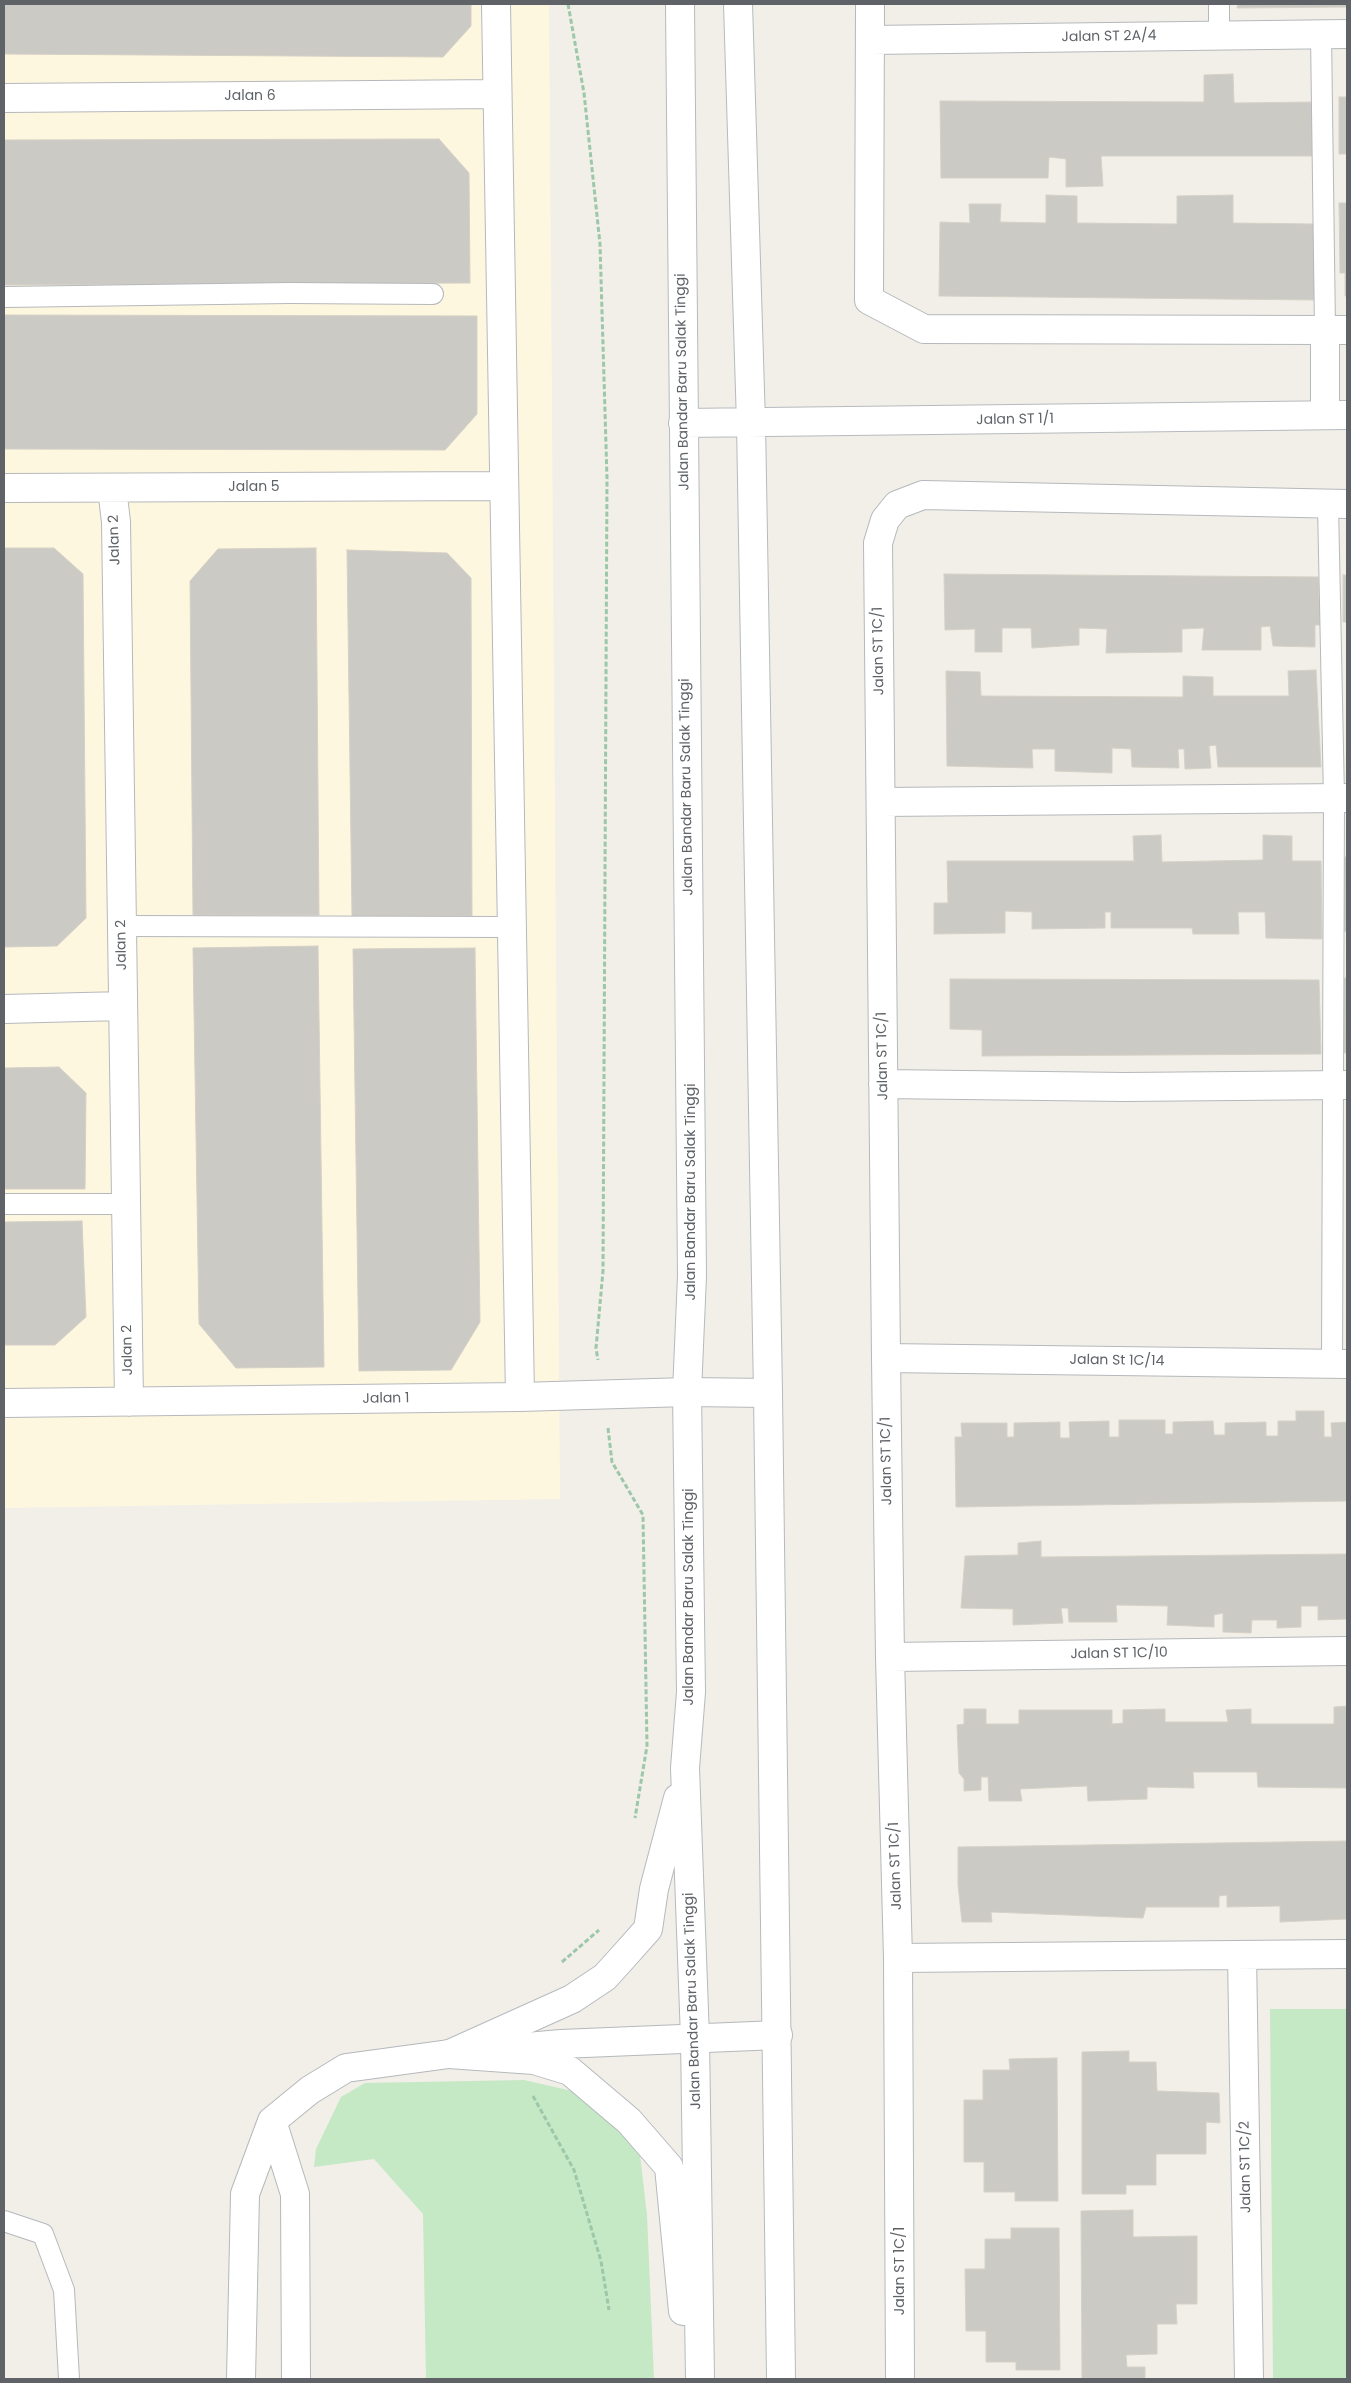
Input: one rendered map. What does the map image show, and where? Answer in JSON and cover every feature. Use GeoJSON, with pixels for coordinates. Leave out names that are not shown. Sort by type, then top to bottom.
{"type":"FeatureCollection","features":[{"type":"Feature","properties":{"kind":"street"},"geometry":{"type":"LineString","coordinates":[[496,4],[520,1398]]}},
{"type":"Feature","properties":{"kind":"street","name":"Jalan Bandar Baru Salak Tinggi"},"geometry":{"type":"LineString","coordinates":[[680,4],[692,1276],[687,1392],[691,1692],[685,1768],[696,2038],[700,2379]]}},
{"type":"Feature","properties":{"kind":"street"},"geometry":{"type":"LineString","coordinates":[[738,4],[751,423],[778,2035],[781,2379]]}},
{"type":"Feature","properties":{"kind":"street"},"geometry":{"type":"LineString","coordinates":[[870,4],[869,300],[924,329],[1336,330],[1336,415]]}},
{"type":"Feature","properties":{"kind":"street","name":"Jalan ST 2A/4"},"geometry":{"type":"LineString","coordinates":[[870,40],[1334,34]]}},
{"type":"Feature","properties":{"kind":"street","name":"Jalan 6"},"geometry":{"type":"LineString","coordinates":[[4,98],[497,94]]}},
{"type":"Feature","properties":{"kind":"street","name":"Jalan ST 1/1"},"geometry":{"type":"LineString","coordinates":[[683,423],[1336,415]]}},
{"type":"Feature","properties":{"kind":"street","name":"Jalan 5"},"geometry":{"type":"LineString","coordinates":[[4,488],[504,486]]}},
{"type":"Feature","properties":{"kind":"street","name":"Jalan 2"},"geometry":{"type":"LineString","coordinates":[[112,488],[116,522],[129,1402]]}},
{"type":"Feature","properties":{"kind":"street","name":"Jalan ST 1C/1"},"geometry":{"type":"LineString","coordinates":[[900,2379],[898,1958],[890,1657],[878,543],[884,520],[897,505],[923,495],[1338,504]]}},
{"type":"Feature","properties":{"kind":"street"},"geometry":{"type":"LineString","coordinates":[[881,802],[1341,798]]}},
{"type":"Feature","properties":{"kind":"street"},"geometry":{"type":"LineString","coordinates":[[4,1009],[123,1006]]}},
{"type":"Feature","properties":{"kind":"street"},"geometry":{"type":"LineString","coordinates":[[883,1084],[1124,1087],[1340,1084]]}},
{"type":"Feature","properties":{"kind":"street","name":"Jalan St 1C/14"},"geometry":{"type":"LineString","coordinates":[[886,1358],[1340,1364]]}},
{"type":"Feature","properties":{"kind":"street","name":"Jalan 1"},"geometry":{"type":"LineString","coordinates":[[4,1403],[520,1398],[687,1392],[768,1393]]}},
{"type":"Feature","properties":{"kind":"street","name":"Jalan ST 1C/10"},"geometry":{"type":"LineString","coordinates":[[890,1657],[1347,1651]]}},
{"type":"Feature","properties":{"kind":"street"},"geometry":{"type":"LineString","coordinates":[[449,2054],[572,1999],[605,1977],[648,1929],[654,1889],[685,1768]]}},
{"type":"Feature","properties":{"kind":"street"},"geometry":{"type":"LineString","coordinates":[[898,1958],[1347,1954]]}},
{"type":"Feature","properties":{"kind":"street","name":"Jalan ST 1C/2"},"geometry":{"type":"LineString","coordinates":[[1242,1955],[1249,2379]]}},
{"type":"Feature","properties":{"kind":"street"},"geometry":{"type":"LineString","coordinates":[[241,2379],[245,2194],[272,2121],[310,2090],[346,2068],[449,2054],[561,2044],[778,2035]]}},
{"type":"Feature","properties":{"kind":"street"},"geometry":{"type":"LineString","coordinates":[[449,2054],[534,2060],[570,2071],[629,2121],[669,2167],[689,2379]]}},
{"type":"Feature","properties":{"kind":"street"},"geometry":{"type":"LineString","coordinates":[[272,2121],[294,2194],[296,2379]]}},
{"type":"Feature","properties":{"kind":"lane"},"geometry":{"type":"LineString","coordinates":[[1219,4],[1220,35]]}},
{"type":"Feature","properties":{"kind":"lane"},"geometry":{"type":"LineString","coordinates":[[1334,34],[1336,330]]}},
{"type":"Feature","properties":{"kind":"lane"},"geometry":{"type":"LineString","coordinates":[[4,297],[290,293],[434,294]]}},
{"type":"Feature","properties":{"kind":"lane"},"geometry":{"type":"LineString","coordinates":[[1338,504],[1341,798],[1340,1364]]}},
{"type":"Feature","properties":{"kind":"lane"},"geometry":{"type":"LineString","coordinates":[[122,926],[512,927]]}},
{"type":"Feature","properties":{"kind":"lane"},"geometry":{"type":"LineString","coordinates":[[4,1204],[126,1204]]}},
{"type":"Feature","properties":{"kind":"lane"},"geometry":{"type":"LineString","coordinates":[[4,2221],[43,2234],[64,2290],[69,2379]]}},
{"type":"Feature","properties":{"kind":"path"},"geometry":{"type":"LineString","coordinates":[[568,4],[584,93],[600,244],[607,480],[603,1271],[596,1348]]}},
{"type":"Feature","properties":{"kind":"path"},"geometry":{"type":"LineString","coordinates":[[612,1462],[643,1515],[647,1746],[634,1824]]}},
{"type":"Feature","properties":{"kind":"path"},"geometry":{"type":"LineString","coordinates":[[555,1968],[606,1924]]}},
{"type":"Feature","properties":{"kind":"path"},"geometry":{"type":"LineString","coordinates":[[533,2097],[574,2170],[601,2261],[609,2310]]}},
{"type":"Feature","properties":{"kind":"shaded area"},"geometry":{"type":"Polygon","coordinates":[[[4,4],[549,4],[560,1499],[4,1508],[4,4]]]}},
{"type":"Feature","properties":{"kind":"green space"},"geometry":{"type":"Polygon","coordinates":[[[1270,2009],[1347,2009],[1347,2379],[1273,2379],[1270,2009]]]}},
{"type":"Feature","properties":{"kind":"green space"},"geometry":{"type":"Polygon","coordinates":[[[524,2080],[581,2093],[609,2115],[640,2155],[647,2215],[654,2379],[426,2379],[423,2214],[374,2159],[314,2167],[316,2149],[341,2097],[365,2083],[524,2080]]]}},
{"type":"Feature","properties":{"kind":"building"},"geometry":{"type":"Polygon","coordinates":[[[4,4],[471,4],[471,26],[443,57],[4,54],[4,4]]]}},
{"type":"Feature","properties":{"kind":"building"},"geometry":{"type":"Polygon","coordinates":[[[1238,4],[1347,4],[1347,7],[1237,8],[1238,4]]]}},
{"type":"Feature","properties":{"kind":"building"},"geometry":{"type":"Polygon","coordinates":[[[1233,74],[1234,103],[1313,102],[1312,156],[1101,156],[1103,186],[1066,187],[1066,159],[1049,157],[1048,178],[941,178],[940,101],[1204,102],[1204,75],[1233,74]]]}},
{"type":"Feature","properties":{"kind":"building"},"geometry":{"type":"Polygon","coordinates":[[[1339,97],[1347,97],[1347,154],[1339,154],[1339,97]]]}},
{"type":"Feature","properties":{"kind":"building"},"geometry":{"type":"Polygon","coordinates":[[[439,139],[469,173],[470,283],[4,285],[4,140],[439,139]]]}},
{"type":"Feature","properties":{"kind":"building"},"geometry":{"type":"Polygon","coordinates":[[[1046,195],[1077,196],[1077,223],[1177,224],[1177,196],[1233,195],[1233,223],[1315,224],[1317,300],[939,296],[940,222],[970,223],[969,204],[1001,204],[1000,222],[1046,223],[1046,195]]]}},
{"type":"Feature","properties":{"kind":"building"},"geometry":{"type":"Polygon","coordinates":[[[1339,203],[1347,203],[1347,296],[1345,296],[1345,273],[1340,273],[1339,203]]]}},
{"type":"Feature","properties":{"kind":"building"},"geometry":{"type":"Polygon","coordinates":[[[4,315],[477,316],[477,414],[445,450],[4,449],[4,315]]]}},
{"type":"Feature","properties":{"kind":"building"},"geometry":{"type":"Polygon","coordinates":[[[4,548],[54,548],[83,574],[86,918],[57,946],[4,947],[4,548]]]}},
{"type":"Feature","properties":{"kind":"building"},"geometry":{"type":"Polygon","coordinates":[[[316,548],[319,915],[193,915],[190,581],[218,549],[316,548]]]}},
{"type":"Feature","properties":{"kind":"building"},"geometry":{"type":"Polygon","coordinates":[[[347,550],[447,553],[471,578],[472,916],[352,916],[347,550]]]}},
{"type":"Feature","properties":{"kind":"building"},"geometry":{"type":"Polygon","coordinates":[[[944,574],[1318,577],[1320,625],[1315,625],[1315,647],[1273,646],[1270,626],[1261,627],[1261,650],[1202,650],[1204,628],[1182,629],[1182,652],[1106,653],[1107,629],[1079,628],[1079,645],[1032,648],[1031,628],[1002,628],[1002,652],[975,652],[975,629],[945,630],[944,574]]]}},
{"type":"Feature","properties":{"kind":"building"},"geometry":{"type":"Polygon","coordinates":[[[1343,575],[1347,575],[1347,622],[1343,622],[1343,575]]]}},
{"type":"Feature","properties":{"kind":"building"},"geometry":{"type":"Polygon","coordinates":[[[1316,670],[1321,767],[1218,767],[1216,745],[1209,746],[1211,768],[1185,769],[1184,749],[1178,749],[1179,768],[1132,767],[1131,749],[1112,748],[1112,773],[1055,771],[1055,749],[1032,749],[1033,768],[947,766],[946,671],[980,672],[981,696],[1183,697],[1183,676],[1213,677],[1213,696],[1289,696],[1288,671],[1316,670]]]}},
{"type":"Feature","properties":{"kind":"building"},"geometry":{"type":"Polygon","coordinates":[[[1161,835],[1162,862],[1263,860],[1263,835],[1292,836],[1292,861],[1321,861],[1322,939],[1266,938],[1265,912],[1238,912],[1239,934],[1193,934],[1192,928],[1111,928],[1111,912],[1105,912],[1105,928],[1032,929],[1032,912],[1005,911],[1005,933],[934,934],[934,903],[948,903],[947,861],[1134,861],[1133,836],[1161,835]]]}},
{"type":"Feature","properties":{"kind":"building"},"geometry":{"type":"Polygon","coordinates":[[[1337,857],[1347,857],[1347,931],[1341,932],[1337,857]]]}},
{"type":"Feature","properties":{"kind":"building"},"geometry":{"type":"Polygon","coordinates":[[[318,946],[324,1367],[236,1368],[199,1324],[193,948],[318,946]]]}},
{"type":"Feature","properties":{"kind":"building"},"geometry":{"type":"Polygon","coordinates":[[[475,948],[480,1322],[451,1370],[359,1371],[353,949],[475,948]]]}},
{"type":"Feature","properties":{"kind":"building"},"geometry":{"type":"Polygon","coordinates":[[[1336,978],[1347,978],[1347,1053],[1336,1053],[1336,978]]]}},
{"type":"Feature","properties":{"kind":"building"},"geometry":{"type":"Polygon","coordinates":[[[950,979],[1319,980],[1321,1054],[982,1056],[982,1030],[950,1029],[950,979]]]}},
{"type":"Feature","properties":{"kind":"building"},"geometry":{"type":"Polygon","coordinates":[[[59,1067],[86,1093],[85,1189],[4,1189],[4,1068],[59,1067]]]}},
{"type":"Feature","properties":{"kind":"building"},"geometry":{"type":"Polygon","coordinates":[[[82,1221],[86,1317],[55,1345],[4,1345],[4,1222],[82,1221]]]}},
{"type":"Feature","properties":{"kind":"building"},"geometry":{"type":"Polygon","coordinates":[[[1296,1411],[1324,1411],[1324,1437],[1332,1437],[1331,1423],[1347,1422],[1347,1501],[956,1507],[955,1437],[962,1437],[961,1423],[1007,1423],[1007,1437],[1014,1437],[1014,1423],[1060,1422],[1060,1438],[1070,1438],[1069,1422],[1109,1421],[1109,1437],[1119,1437],[1119,1420],[1165,1420],[1165,1434],[1173,1434],[1173,1422],[1213,1421],[1214,1435],[1225,1435],[1225,1423],[1266,1422],[1266,1436],[1278,1436],[1278,1421],[1296,1421],[1296,1411]]]}},
{"type":"Feature","properties":{"kind":"building"},"geometry":{"type":"Polygon","coordinates":[[[1041,1541],[1041,1557],[1347,1554],[1347,1619],[1318,1620],[1318,1606],[1301,1606],[1301,1627],[1277,1628],[1277,1620],[1252,1620],[1251,1633],[1223,1632],[1223,1613],[1214,1615],[1214,1627],[1167,1625],[1168,1606],[1116,1605],[1117,1622],[1069,1622],[1068,1608],[1061,1608],[1063,1623],[1013,1625],[1013,1609],[961,1608],[965,1556],[1018,1555],[1018,1543],[1041,1541]]]}},
{"type":"Feature","properties":{"kind":"building"},"geometry":{"type":"Polygon","coordinates":[[[1347,1706],[1347,1788],[1258,1787],[1257,1772],[1193,1772],[1194,1788],[1147,1787],[1147,1799],[1088,1801],[1087,1786],[1020,1789],[1022,1801],[989,1801],[988,1777],[981,1777],[981,1790],[964,1791],[964,1779],[959,1773],[957,1725],[964,1724],[964,1709],[986,1709],[986,1724],[1019,1724],[1019,1710],[1112,1710],[1112,1724],[1123,1723],[1123,1710],[1165,1709],[1165,1722],[1228,1722],[1226,1710],[1251,1709],[1251,1724],[1334,1724],[1334,1707],[1347,1706]]]}},
{"type":"Feature","properties":{"kind":"building"},"geometry":{"type":"Polygon","coordinates":[[[1347,1841],[1347,1919],[1280,1922],[1280,1906],[1227,1907],[1227,1895],[1219,1896],[1219,1907],[1146,1907],[1143,1918],[991,1912],[992,1922],[962,1922],[958,1885],[958,1847],[1347,1841]]]}},
{"type":"Feature","properties":{"kind":"building"},"geometry":{"type":"Polygon","coordinates":[[[1129,2051],[1129,2062],[1156,2062],[1157,2091],[1219,2093],[1220,2123],[1206,2122],[1206,2154],[1156,2154],[1156,2185],[1126,2185],[1126,2194],[1082,2194],[1082,2052],[1129,2051]]]}},
{"type":"Feature","properties":{"kind":"building"},"geometry":{"type":"Polygon","coordinates":[[[1057,2058],[1058,2201],[1015,2201],[1015,2192],[984,2192],[984,2162],[964,2162],[964,2100],[983,2100],[983,2070],[1010,2070],[1009,2059],[1057,2058]]]}},
{"type":"Feature","properties":{"kind":"building"},"geometry":{"type":"Polygon","coordinates":[[[1133,2210],[1133,2237],[1197,2236],[1197,2304],[1176,2304],[1177,2324],[1157,2324],[1157,2354],[1126,2355],[1127,2367],[1145,2367],[1145,2379],[1082,2379],[1081,2211],[1133,2210]]]}},
{"type":"Feature","properties":{"kind":"building"},"geometry":{"type":"Polygon","coordinates":[[[1011,2228],[1059,2228],[1060,2370],[1016,2370],[1016,2362],[986,2362],[986,2331],[966,2331],[965,2269],[985,2269],[985,2239],[1011,2239],[1011,2228]]]}}]}
